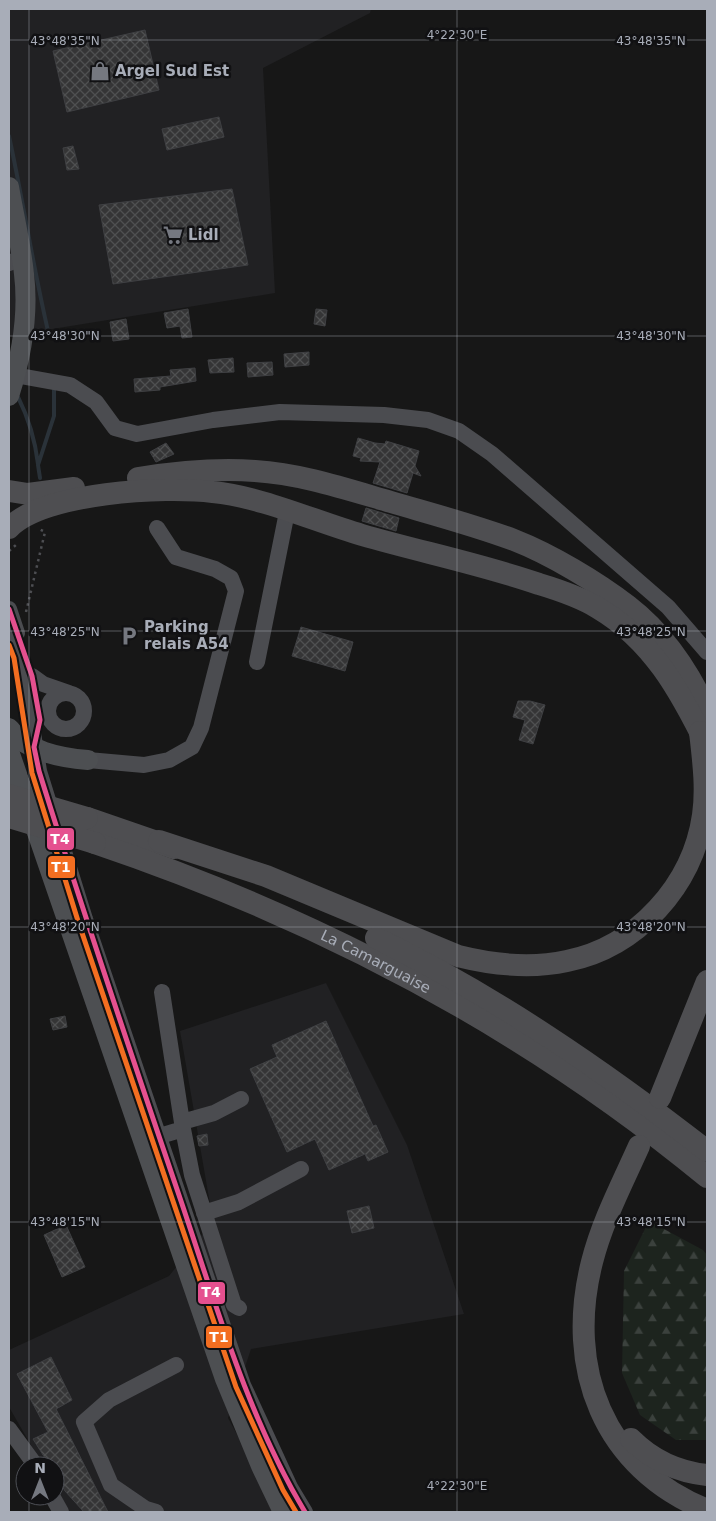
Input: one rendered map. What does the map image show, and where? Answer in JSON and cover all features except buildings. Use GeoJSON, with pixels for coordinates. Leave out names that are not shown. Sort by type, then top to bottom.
{"type":"FeatureCollection","features":[{"type":"Feature","properties":{"kind":"highway"},"geometry":{"type":"LineString","coordinates":[[9,491],[16,494],[53,492],[155,475],[200,471],[254,471],[324,482],[454,519],[516,541],[584,576],[629,607],[662,640],[693,681],[705,729],[703,815],[694,850],[676,885],[658,908],[626,936],[599,951],[567,961],[519,966],[479,961],[458,956],[266,876],[159,842]]}},
{"type":"Feature","properties":{"kind":"highway"},"geometry":{"type":"LineString","coordinates":[[9,528],[32,513],[84,497],[136,491],[188,489],[238,496],[363,536],[508,573],[568,594],[598,607],[623,625],[655,656],[705,729]]}},
{"type":"Feature","properties":{"kind":"highway","name":"La Camarguaise"},"geometry":{"type":"LineString","coordinates":[[9,795],[159,842],[287,895],[416,958],[476,991],[602,1071],[707,1150]]}},
{"type":"Feature","properties":{"kind":"highway","name":"La Camarguaise"},"geometry":{"type":"LineString","coordinates":[[9,817],[95,843],[225,890],[303,924],[397,972],[531,1048],[675,1151],[707,1177]]}},
{"type":"Feature","properties":{"kind":"highway"},"geometry":{"type":"LineString","coordinates":[[707,981],[664,1101],[707,1008]]}},
{"type":"Feature","properties":{"kind":"highway"},"geometry":{"type":"LineString","coordinates":[[707,1475],[674,1468],[638,1446],[626,1434],[618,1420],[600,1384],[596,1366],[593,1347],[594,1306],[600,1269],[643,1149],[616,1198],[592,1261],[582,1316],[586,1369],[598,1405],[619,1442],[640,1465],[670,1491],[707,1510]]}},
{"type":"Feature","properties":{"kind":"highway"},"geometry":{"type":"LineString","coordinates":[[675,1151],[687,1174],[707,1192]]}},
{"type":"Feature","properties":{"kind":"main road"},"geometry":{"type":"LineString","coordinates":[[9,187],[25,276],[23,331],[11,370]]}},
{"type":"Feature","properties":{"kind":"main road"},"geometry":{"type":"LineString","coordinates":[[9,232],[11,262],[17,277],[9,396]]}},
{"type":"Feature","properties":{"kind":"main road"},"geometry":{"type":"LineString","coordinates":[[9,728],[18,738],[34,747],[69,758],[88,760]]}},
{"type":"Feature","properties":{"kind":"main road"},"geometry":{"type":"LineString","coordinates":[[9,751],[151,1138],[225,1379],[250,1442],[283,1512]]}},
{"type":"Feature","properties":{"kind":"street"},"geometry":{"type":"LineString","coordinates":[[11,370],[70,385],[96,402],[115,428],[137,434],[213,420],[280,412],[384,415],[428,420],[459,431],[492,454],[668,607],[707,652]]}},
{"type":"Feature","properties":{"kind":"street"},"geometry":{"type":"LineString","coordinates":[[257,662],[287,512]]}},
{"type":"Feature","properties":{"kind":"street"},"geometry":{"type":"LineString","coordinates":[[88,760],[144,765],[169,760],[192,748],[201,728],[236,591],[231,578],[215,569],[176,557],[157,528]]}},
{"type":"Feature","properties":{"kind":"street"},"geometry":{"type":"LineString","coordinates":[[9,609],[32,676],[40,720],[34,747]]}},
{"type":"Feature","properties":{"kind":"street"},"geometry":{"type":"LineString","coordinates":[[9,625],[21,656],[40,720],[46,731],[52,733],[77,725],[81,721],[84,710],[79,699],[69,693],[43,684],[32,676]]}},
{"type":"Feature","properties":{"kind":"street"},"geometry":{"type":"LineString","coordinates":[[21,656],[39,772],[151,1138],[244,1385],[305,1512]]}},
{"type":"Feature","properties":{"kind":"street"},"geometry":{"type":"LineString","coordinates":[[66,728],[55,724],[49,715],[49,709],[50,703],[58,695],[69,693]]}},
{"type":"Feature","properties":{"kind":"street"},"geometry":{"type":"LineString","coordinates":[[162,992],[182,1126],[192,1175],[234,1305],[239,1308]]}},
{"type":"Feature","properties":{"kind":"street"},"geometry":{"type":"LineString","coordinates":[[151,1138],[214,1113],[242,1099]]}},
{"type":"Feature","properties":{"kind":"street"},"geometry":{"type":"LineString","coordinates":[[204,1213],[239,1202],[301,1169]]}},
{"type":"Feature","properties":{"kind":"street"},"geometry":{"type":"LineString","coordinates":[[156,1512],[146,1508],[111,1485],[84,1422],[109,1400],[176,1365]]}},
{"type":"Feature","properties":{"kind":"street"},"geometry":{"type":"LineString","coordinates":[[9,1428],[29,1456]]}},
{"type":"Feature","properties":{"kind":"path"},"geometry":{"type":"LineString","coordinates":[[25,616],[45,532],[37,528]]}},
{"type":"Feature","properties":{"kind":"shaded area"},"geometry":{"type":"Polygon","coordinates":[[[9,9],[371,9],[370,13],[263,68],[275,293],[9,336],[9,9]]]}},
{"type":"Feature","properties":{"kind":"shaded area"},"geometry":{"type":"Polygon","coordinates":[[[326,983],[407,1145],[464,1314],[251,1349],[228,1418],[280,1512],[70,1512],[65,1503],[65,1456],[37,1456],[9,1407],[9,1350],[169,1276],[213,1221],[180,1031],[326,983]]]}},
{"type":"Feature","properties":{"kind":"green space"},"geometry":{"type":"Polygon","coordinates":[[[649,1221],[703,1250],[707,1255],[707,1440],[676,1440],[640,1415],[622,1373],[624,1271],[649,1221]]]}},
{"type":"Feature","properties":{"kind":"waterway"},"geometry":{"type":"LineString","coordinates":[[9,136],[48,331]]}},
{"type":"Feature","properties":{"kind":"waterway"},"geometry":{"type":"LineString","coordinates":[[40,478],[38,465],[54,416],[54,390]]}},
{"type":"Feature","properties":{"kind":"waterway"},"geometry":{"type":"LineString","coordinates":[[18,397],[31,429],[38,464]]}},
{"type":"Feature","properties":{"kind":"transit line","name":"T4"},"geometry":{"type":"LineString","coordinates":[[9,609],[32,676],[40,720],[34,747],[39,771],[91,934],[235,1361],[267,1438],[305,1512]]}},
{"type":"Feature","properties":{"kind":"transit line","name":"T1"},"geometry":{"type":"LineString","coordinates":[[9,645],[14,658],[32,773],[78,921],[236,1387],[283,1490],[296,1512]]}},
{"type":"Feature","properties":{"kind":"place","name":"Argel Sud Est"},"geometry":{"type":"Point","coordinates":[100,71]}},
{"type":"Feature","properties":{"kind":"place","name":"Lidl"},"geometry":{"type":"Point","coordinates":[173,235]}},
{"type":"Feature","properties":{"kind":"place","name":"Parking relais A54"},"geometry":{"type":"Point","coordinates":[129,636]}}]}
